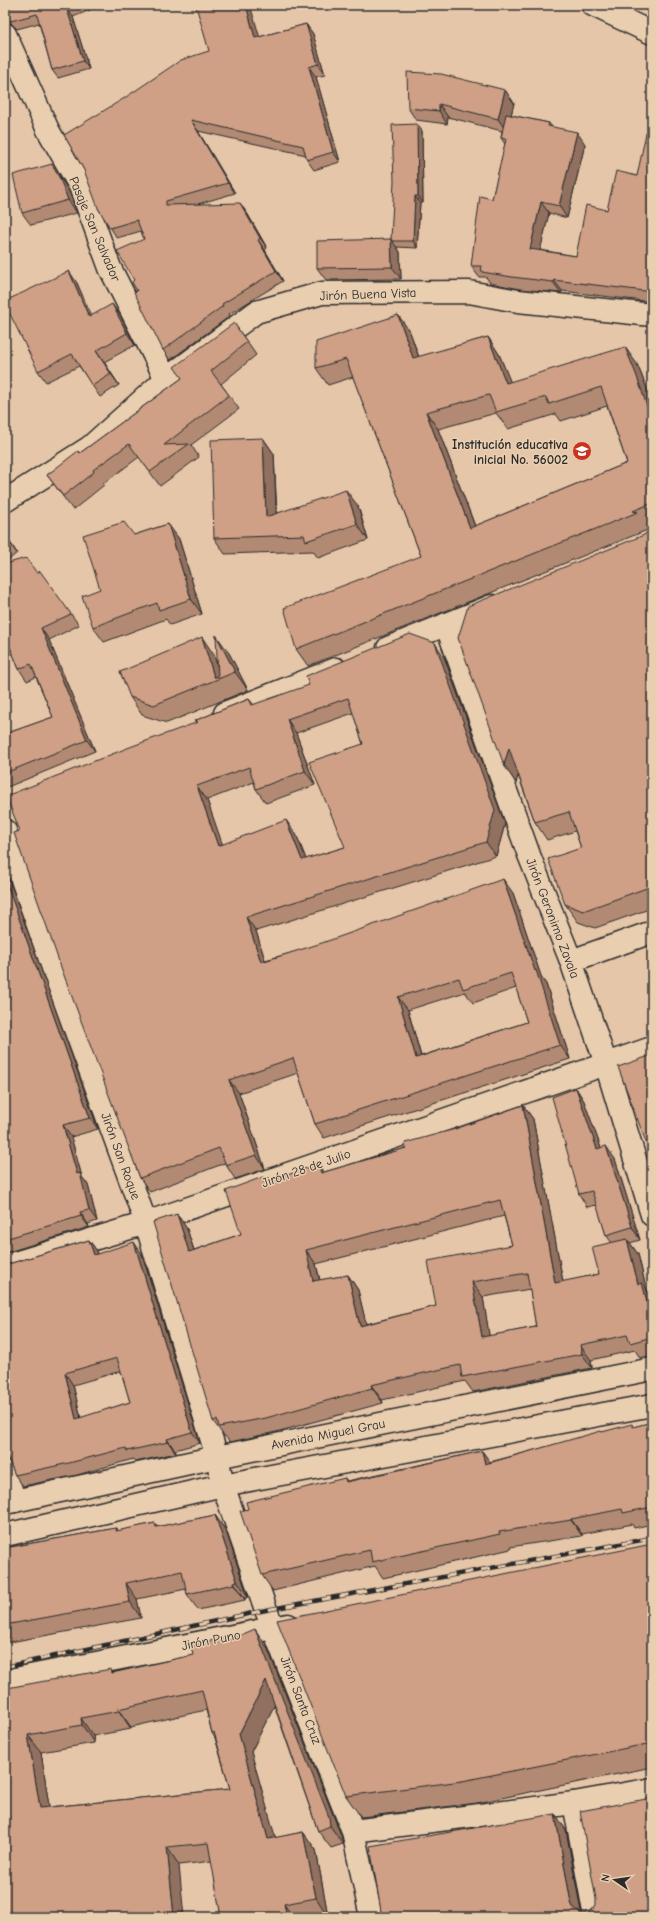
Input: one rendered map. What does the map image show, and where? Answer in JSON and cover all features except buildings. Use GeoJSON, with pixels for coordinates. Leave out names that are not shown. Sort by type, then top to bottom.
{"type":"FeatureCollection","features":[{"type":"Feature","properties":{"kind":"street"},"geometry":{"type":"LineString","coordinates":[[593,5],[652,33]]}},
{"type":"Feature","properties":{"kind":"street","name":"Pasaje San Salvador"},"geometry":{"type":"LineString","coordinates":[[5,34],[48,130],[80,186],[110,268],[166,380]]}},
{"type":"Feature","properties":{"kind":"street","name":"Jirón Buena Vista"},"geometry":{"type":"LineString","coordinates":[[5,501],[90,447],[166,380],[256,312],[322,293],[469,292],[518,301],[652,315]]}},
{"type":"Feature","properties":{"kind":"street"},"geometry":{"type":"LineString","coordinates":[[204,722],[512,598]]}},
{"type":"Feature","properties":{"kind":"street","name":"Jirón Geronimo Zavala"},"geometry":{"type":"LineString","coordinates":[[446,624],[529,855],[571,962],[606,1064],[652,1215]]}},
{"type":"Feature","properties":{"kind":"street","name":"Jirón San Roque"},"geometry":{"type":"LineString","coordinates":[[5,831],[60,988],[146,1223],[223,1485]]}},
{"type":"Feature","properties":{"kind":"street"},"geometry":{"type":"LineString","coordinates":[[571,962],[652,932]]}},
{"type":"Feature","properties":{"kind":"street","name":"Jirón 28 de Julio"},"geometry":{"type":"LineString","coordinates":[[5,1266],[146,1223],[652,1048]]}},
{"type":"Feature","properties":{"kind":"street","name":"Avenida Miguel Grau"},"geometry":{"type":"LineString","coordinates":[[10,1502],[216,1457],[652,1368]]}},
{"type":"Feature","properties":{"kind":"street"},"geometry":{"type":"LineString","coordinates":[[5,1535],[223,1485],[652,1405]]}},
{"type":"Feature","properties":{"kind":"street"},"geometry":{"type":"LineString","coordinates":[[5,1472],[10,1502]]}},
{"type":"Feature","properties":{"kind":"street","name":"Jirón Santa Cruz"},"geometry":{"type":"LineString","coordinates":[[223,1485],[273,1628],[353,1831],[371,1917]]}},
{"type":"Feature","properties":{"kind":"street","name":"Jirón Puno"},"geometry":{"type":"LineString","coordinates":[[5,1681],[304,1622]]}},
{"type":"Feature","properties":{"kind":"street"},"geometry":{"type":"LineString","coordinates":[[353,1831],[574,1803],[652,1789]]}},
{"type":"Feature","properties":{"kind":"street"},"geometry":{"type":"LineString","coordinates":[[574,1803],[595,1917]]}},
{"type":"Feature","properties":{"kind":"railway"},"geometry":{"type":"LineString","coordinates":[[5,1667],[266,1610],[652,1538]]}},
{"type":"Feature","properties":{"kind":"place","name":"Institución educativa inicial No. 56002"},"geometry":{"type":"Point","coordinates":[582,451]}}]}
